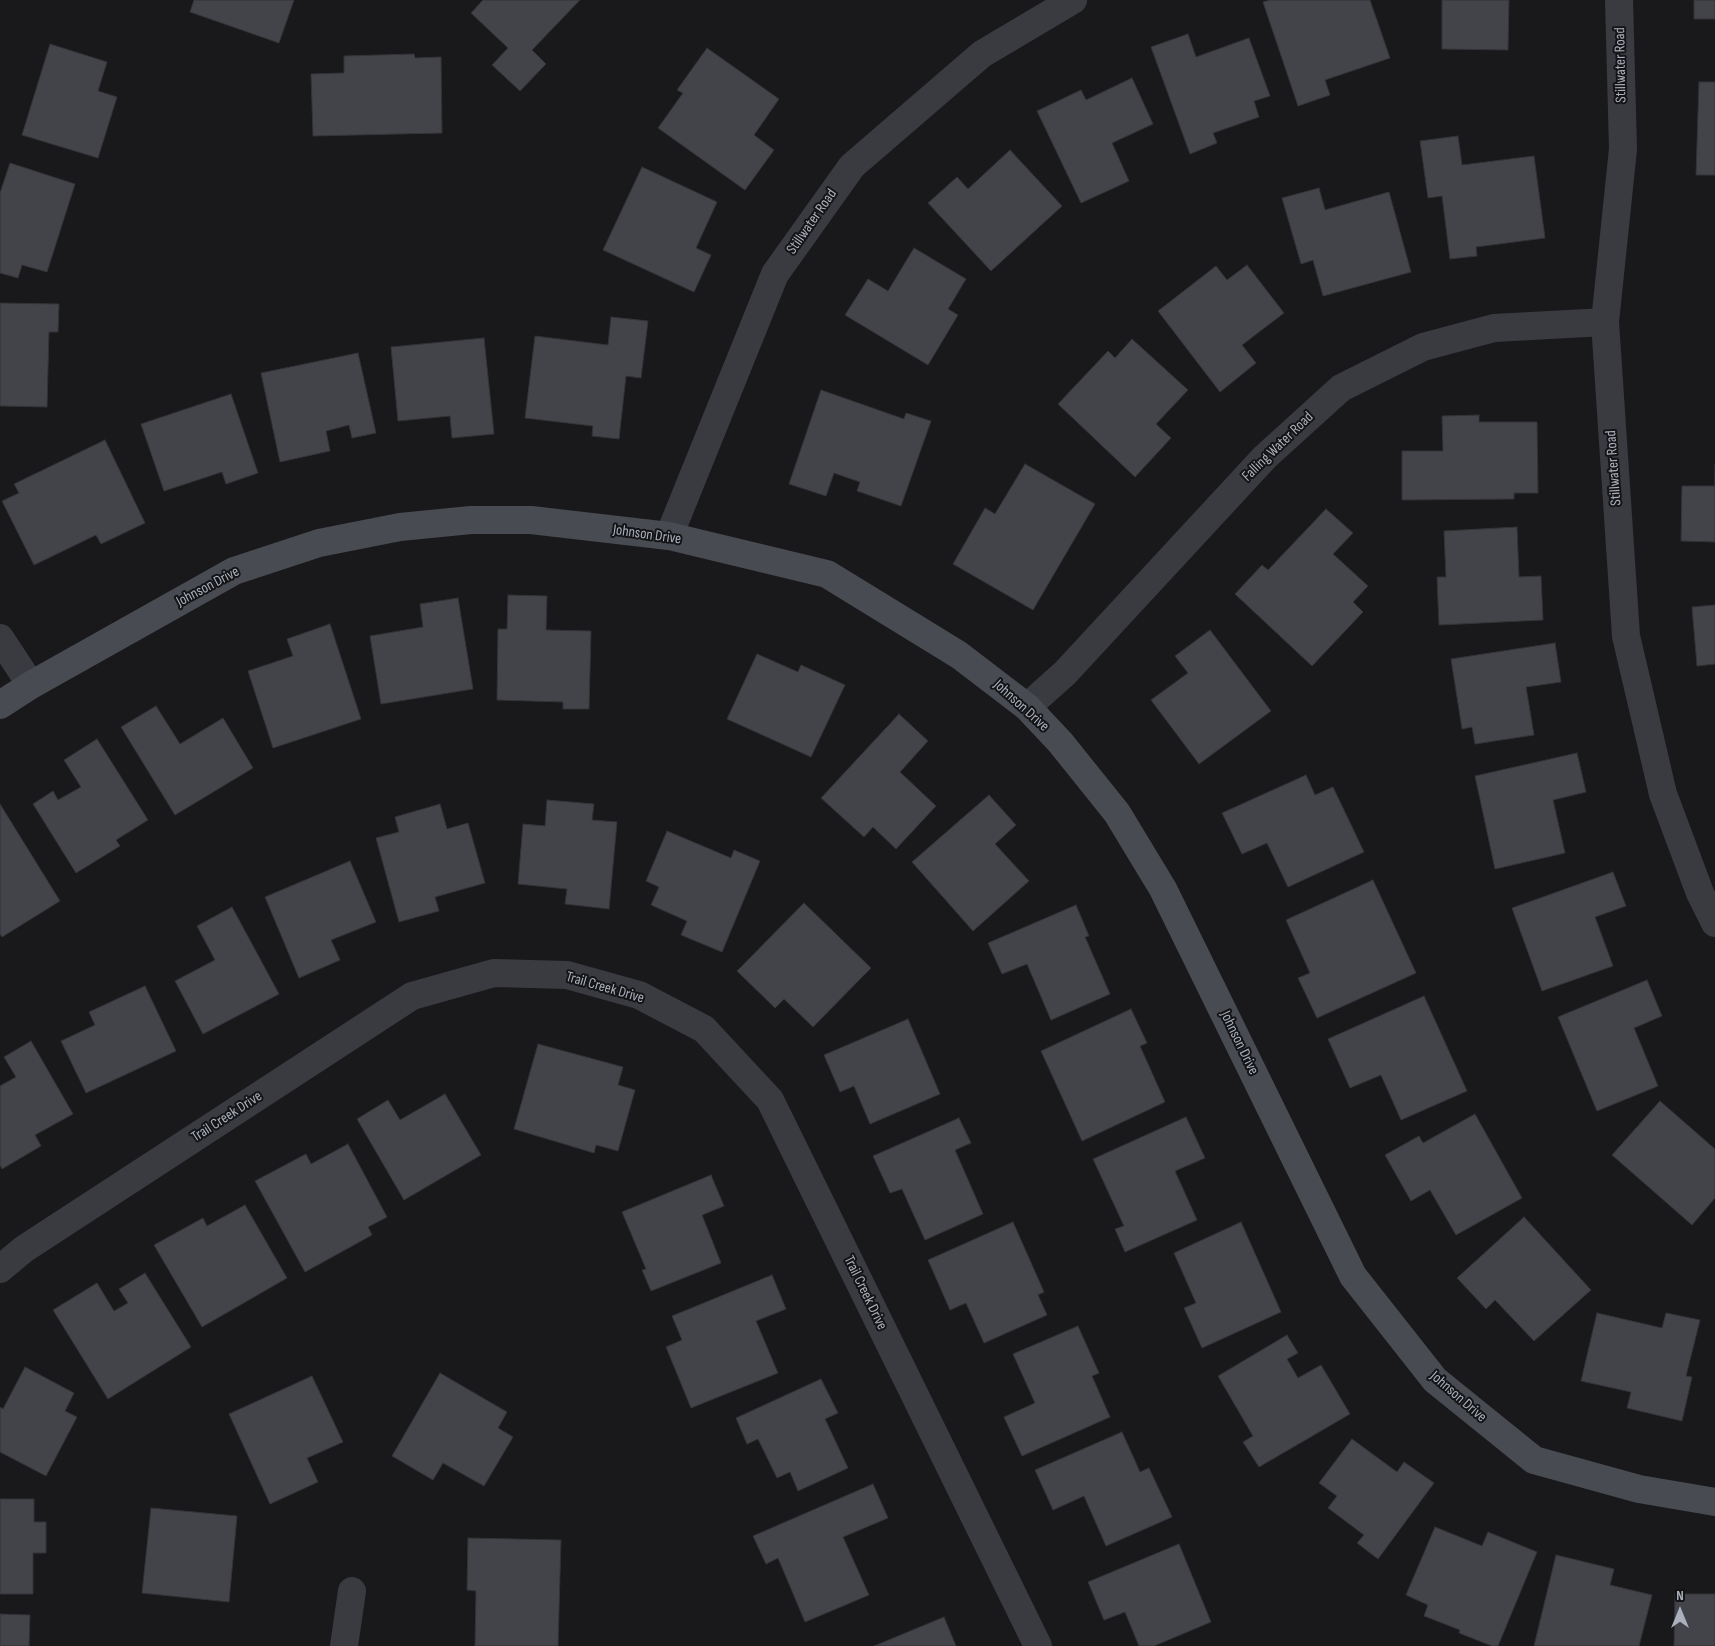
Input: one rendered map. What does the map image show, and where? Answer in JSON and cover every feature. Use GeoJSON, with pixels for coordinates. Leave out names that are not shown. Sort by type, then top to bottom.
{"type":"FeatureCollection","features":[{"type":"Feature","properties":{"kind":"street","name":"Stillwater Road"},"geometry":{"type":"LineString","coordinates":[[669,536],[775,274],[852,166],[982,54],[1072,0]]}},
{"type":"Feature","properties":{"kind":"street","name":"Stillwater Road"},"geometry":{"type":"LineString","coordinates":[[1619,0],[1623,149],[1605,322],[1626,636],[1663,794],[1700,893],[1715,923]]}},
{"type":"Feature","properties":{"kind":"street","name":"Falling Water Road"},"geometry":{"type":"LineString","coordinates":[[1027,707],[1065,673],[1265,457],[1341,388],[1423,347],[1494,328],[1605,322]]}},
{"type":"Feature","properties":{"kind":"street","name":"Johnson Drive"},"geometry":{"type":"LineString","coordinates":[[0,705],[31,685],[234,571],[319,543],[400,527],[471,520],[531,520],[669,536],[827,574],[960,655],[1027,707],[1060,742],[1116,814],[1163,889],[1354,1276],[1435,1380],[1534,1460],[1639,1489],[1715,1502]]}},
{"type":"Feature","properties":{"kind":"street"},"geometry":{"type":"LineString","coordinates":[[0,638],[31,685]]}},
{"type":"Feature","properties":{"kind":"street","name":"Trail Creek Drive"},"geometry":{"type":"LineString","coordinates":[[0,1269],[24,1249],[412,996],[494,973],[567,975],[639,995],[704,1029],[770,1100],[1038,1646]]}},
{"type":"Feature","properties":{"kind":"street"},"geometry":{"type":"LineString","coordinates":[[344,1646],[352,1591]]}},
{"type":"Feature","properties":{"kind":"building"},"geometry":{"type":"Polygon","coordinates":[[[194,0],[294,0],[279,43],[190,12],[194,0]]]}},
{"type":"Feature","properties":{"kind":"building"},"geometry":{"type":"Polygon","coordinates":[[[483,0],[580,0],[532,50],[546,64],[520,91],[492,65],[508,48],[471,13],[483,0]]]}},
{"type":"Feature","properties":{"kind":"building"},"geometry":{"type":"Polygon","coordinates":[[[1270,0],[1370,0],[1390,58],[1325,80],[1330,95],[1298,106],[1263,2],[1270,0]]]}},
{"type":"Feature","properties":{"kind":"building"},"geometry":{"type":"Polygon","coordinates":[[[1442,0],[1509,0],[1508,50],[1442,49],[1442,0]]]}},
{"type":"Feature","properties":{"kind":"building"},"geometry":{"type":"Polygon","coordinates":[[[1694,0],[1715,0],[1715,19],[1694,19],[1694,0]]]}},
{"type":"Feature","properties":{"kind":"building"},"geometry":{"type":"Polygon","coordinates":[[[1188,34],[1196,57],[1249,38],[1270,96],[1254,101],[1259,117],[1213,133],[1217,143],[1190,154],[1151,47],[1188,34]]]}},
{"type":"Feature","properties":{"kind":"building"},"geometry":{"type":"Polygon","coordinates":[[[50,44],[107,62],[98,91],[117,97],[98,158],[22,135],[50,44]]]}},
{"type":"Feature","properties":{"kind":"building"},"geometry":{"type":"Polygon","coordinates":[[[707,48],[779,99],[754,135],[774,150],[745,190],[658,128],[683,93],[677,90],[707,48]]]}},
{"type":"Feature","properties":{"kind":"building"},"geometry":{"type":"Polygon","coordinates":[[[414,54],[415,58],[441,57],[442,133],[313,136],[311,74],[344,73],[344,56],[414,54]]]}},
{"type":"Feature","properties":{"kind":"building"},"geometry":{"type":"Polygon","coordinates":[[[1132,78],[1153,124],[1112,143],[1129,181],[1081,203],[1037,111],[1081,90],[1086,100],[1132,78]]]}},
{"type":"Feature","properties":{"kind":"building"},"geometry":{"type":"Polygon","coordinates":[[[1699,82],[1715,82],[1715,175],[1696,175],[1699,82]]]}},
{"type":"Feature","properties":{"kind":"building"},"geometry":{"type":"Polygon","coordinates":[[[1458,136],[1462,165],[1534,156],[1545,238],[1476,247],[1477,256],[1450,259],[1442,196],[1428,198],[1420,141],[1458,136]]]}},
{"type":"Feature","properties":{"kind":"building"},"geometry":{"type":"Polygon","coordinates":[[[1010,150],[1062,206],[991,271],[928,203],[957,177],[968,189],[1010,150]]]}},
{"type":"Feature","properties":{"kind":"building"},"geometry":{"type":"Polygon","coordinates":[[[10,163],[75,184],[47,272],[22,265],[18,278],[0,273],[0,193],[10,163]]]}},
{"type":"Feature","properties":{"kind":"building"},"geometry":{"type":"Polygon","coordinates":[[[642,167],[717,202],[696,248],[711,255],[694,292],[603,250],[642,167]]]}},
{"type":"Feature","properties":{"kind":"building"},"geometry":{"type":"Polygon","coordinates":[[[1319,188],[1325,210],[1389,192],[1411,272],[1323,296],[1313,260],[1301,264],[1282,198],[1319,188]]]}},
{"type":"Feature","properties":{"kind":"building"},"geometry":{"type":"Polygon","coordinates":[[[914,248],[966,279],[948,309],[958,315],[928,365],[845,315],[868,279],[888,291],[914,248]]]}},
{"type":"Feature","properties":{"kind":"building"},"geometry":{"type":"Polygon","coordinates":[[[1247,265],[1284,313],[1242,345],[1256,363],[1220,392],[1158,311],[1216,266],[1227,280],[1247,265]]]}},
{"type":"Feature","properties":{"kind":"building"},"geometry":{"type":"Polygon","coordinates":[[[0,303],[59,304],[58,332],[49,332],[47,407],[0,406],[0,303]]]}},
{"type":"Feature","properties":{"kind":"building"},"geometry":{"type":"Polygon","coordinates":[[[611,317],[648,321],[641,378],[626,376],[619,439],[592,436],[593,426],[525,418],[535,336],[608,345],[611,317]]]}},
{"type":"Feature","properties":{"kind":"building"},"geometry":{"type":"Polygon","coordinates":[[[484,338],[494,434],[452,438],[450,416],[398,421],[391,347],[484,338]]]}},
{"type":"Feature","properties":{"kind":"building"},"geometry":{"type":"Polygon","coordinates":[[[1132,339],[1188,390],[1156,424],[1171,438],[1135,477],[1058,404],[1108,351],[1115,358],[1132,339]]]}},
{"type":"Feature","properties":{"kind":"building"},"geometry":{"type":"Polygon","coordinates":[[[358,353],[376,433],[352,438],[349,425],[326,431],[330,451],[280,462],[261,373],[358,353]]]}},
{"type":"Feature","properties":{"kind":"building"},"geometry":{"type":"Polygon","coordinates":[[[821,390],[904,419],[906,413],[931,421],[901,506],[857,491],[860,482],[834,473],[826,496],[789,484],[821,390]]]}},
{"type":"Feature","properties":{"kind":"building"},"geometry":{"type":"Polygon","coordinates":[[[231,394],[258,473],[226,484],[222,472],[164,491],[141,424],[231,394]]]}},
{"type":"Feature","properties":{"kind":"building"},"geometry":{"type":"Polygon","coordinates":[[[1479,415],[1479,422],[1537,422],[1538,493],[1514,493],[1514,499],[1402,500],[1402,451],[1443,451],[1442,416],[1479,415]]]}},
{"type":"Feature","properties":{"kind":"building"},"geometry":{"type":"Polygon","coordinates":[[[105,440],[145,523],[101,544],[96,535],[34,565],[2,501],[19,493],[14,484],[105,440]]]}},
{"type":"Feature","properties":{"kind":"building"},"geometry":{"type":"Polygon","coordinates":[[[1025,464],[1095,504],[1033,610],[953,564],[985,508],[995,514],[1025,464]]]}},
{"type":"Feature","properties":{"kind":"building"},"geometry":{"type":"Polygon","coordinates":[[[1682,486],[1715,486],[1715,542],[1681,541],[1682,486]]]}},
{"type":"Feature","properties":{"kind":"building"},"geometry":{"type":"Polygon","coordinates":[[[1326,509],[1353,533],[1333,554],[1368,586],[1353,602],[1363,612],[1312,666],[1235,594],[1262,565],[1268,570],[1326,509]]]}},
{"type":"Feature","properties":{"kind":"building"},"geometry":{"type":"Polygon","coordinates":[[[1517,527],[1519,577],[1541,576],[1543,620],[1439,625],[1437,577],[1446,577],[1444,531],[1517,527]]]}},
{"type":"Feature","properties":{"kind":"building"},"geometry":{"type":"Polygon","coordinates":[[[508,595],[547,596],[546,630],[591,631],[589,709],[563,709],[563,702],[497,700],[498,629],[507,629],[508,595]]]}},
{"type":"Feature","properties":{"kind":"building"},"geometry":{"type":"Polygon","coordinates":[[[458,598],[473,689],[381,704],[370,636],[423,627],[420,604],[458,598]]]}},
{"type":"Feature","properties":{"kind":"building"},"geometry":{"type":"Polygon","coordinates":[[[1715,605],[1715,664],[1697,666],[1692,607],[1715,605]]]}},
{"type":"Feature","properties":{"kind":"building"},"geometry":{"type":"Polygon","coordinates":[[[330,624],[361,719],[273,748],[248,671],[293,656],[287,639],[330,624]]]}},
{"type":"Feature","properties":{"kind":"building"},"geometry":{"type":"Polygon","coordinates":[[[1210,630],[1271,711],[1199,764],[1151,700],[1188,673],[1175,656],[1210,630]]]}},
{"type":"Feature","properties":{"kind":"building"},"geometry":{"type":"Polygon","coordinates":[[[1555,643],[1561,682],[1526,687],[1534,735],[1475,744],[1472,727],[1462,729],[1451,659],[1555,643]]]}},
{"type":"Feature","properties":{"kind":"building"},"geometry":{"type":"Polygon","coordinates":[[[757,654],[798,672],[801,665],[845,685],[811,757],[727,719],[757,654]]]}},
{"type":"Feature","properties":{"kind":"building"},"geometry":{"type":"Polygon","coordinates":[[[156,706],[180,744],[223,718],[253,768],[175,815],[121,727],[156,706]]]}},
{"type":"Feature","properties":{"kind":"building"},"geometry":{"type":"Polygon","coordinates":[[[899,714],[928,741],[900,772],[936,806],[896,849],[873,827],[864,837],[821,798],[899,714]]]}},
{"type":"Feature","properties":{"kind":"building"},"geometry":{"type":"Polygon","coordinates":[[[97,739],[148,820],[116,840],[120,846],[76,873],[33,804],[53,791],[58,800],[81,787],[64,760],[97,739]]]}},
{"type":"Feature","properties":{"kind":"building"},"geometry":{"type":"Polygon","coordinates":[[[1577,753],[1586,792],[1553,800],[1565,853],[1495,869],[1475,776],[1577,753]]]}},
{"type":"Feature","properties":{"kind":"building"},"geometry":{"type":"Polygon","coordinates":[[[1306,775],[1315,795],[1333,787],[1364,852],[1288,887],[1267,843],[1242,854],[1222,813],[1306,775]]]}},
{"type":"Feature","properties":{"kind":"building"},"geometry":{"type":"Polygon","coordinates":[[[989,795],[1016,825],[995,844],[1029,881],[973,931],[912,862],[989,795]]]}},
{"type":"Feature","properties":{"kind":"building"},"geometry":{"type":"Polygon","coordinates":[[[547,800],[594,804],[592,820],[617,822],[609,909],[565,904],[567,889],[518,884],[523,824],[545,826],[547,800]]]}},
{"type":"Feature","properties":{"kind":"building"},"geometry":{"type":"Polygon","coordinates":[[[0,804],[60,901],[2,937],[0,934],[0,804]]]}},
{"type":"Feature","properties":{"kind":"building"},"geometry":{"type":"Polygon","coordinates":[[[440,804],[447,829],[468,823],[485,883],[435,897],[439,911],[399,922],[376,838],[399,832],[395,817],[440,804]]]}},
{"type":"Feature","properties":{"kind":"building"},"geometry":{"type":"Polygon","coordinates":[[[667,831],[731,858],[734,850],[760,861],[722,952],[681,935],[687,921],[651,905],[659,887],[646,881],[667,831]]]}},
{"type":"Feature","properties":{"kind":"building"},"geometry":{"type":"Polygon","coordinates":[[[350,861],[376,922],[331,940],[340,960],[299,978],[265,897],[350,861]]]}},
{"type":"Feature","properties":{"kind":"building"},"geometry":{"type":"Polygon","coordinates":[[[1613,872],[1626,906],[1595,917],[1613,966],[1542,991],[1512,908],[1613,872]]]}},
{"type":"Feature","properties":{"kind":"building"},"geometry":{"type":"Polygon","coordinates":[[[1373,880],[1416,973],[1317,1018],[1298,978],[1310,973],[1286,920],[1373,880]]]}},
{"type":"Feature","properties":{"kind":"building"},"geometry":{"type":"Polygon","coordinates":[[[804,903],[871,968],[813,1027],[784,999],[775,1008],[737,971],[804,903]]]}},
{"type":"Feature","properties":{"kind":"building"},"geometry":{"type":"Polygon","coordinates":[[[1076,905],[1089,936],[1085,937],[1110,994],[1051,1020],[1027,964],[1002,974],[988,943],[1076,905]]]}},
{"type":"Feature","properties":{"kind":"building"},"geometry":{"type":"Polygon","coordinates":[[[232,907],[279,994],[203,1034],[175,981],[215,960],[197,926],[232,907]]]}},
{"type":"Feature","properties":{"kind":"building"},"geometry":{"type":"Polygon","coordinates":[[[1647,980],[1662,1016],[1634,1028],[1658,1086],[1597,1111],[1558,1017],[1647,980]]]}},
{"type":"Feature","properties":{"kind":"building"},"geometry":{"type":"Polygon","coordinates":[[[145,986],[176,1051],[86,1093],[61,1041],[95,1025],[89,1012],[145,986]]]}},
{"type":"Feature","properties":{"kind":"building"},"geometry":{"type":"Polygon","coordinates":[[[1424,996],[1467,1091],[1401,1120],[1381,1075],[1350,1088],[1328,1039],[1424,996]]]}},
{"type":"Feature","properties":{"kind":"building"},"geometry":{"type":"Polygon","coordinates":[[[1131,1009],[1147,1043],[1140,1046],[1165,1102],[1082,1141],[1041,1051],[1131,1009]]]}},
{"type":"Feature","properties":{"kind":"building"},"geometry":{"type":"Polygon","coordinates":[[[908,1019],[940,1094],[870,1124],[854,1086],[840,1092],[824,1055],[908,1019]]]}},
{"type":"Feature","properties":{"kind":"building"},"geometry":{"type":"Polygon","coordinates":[[[31,1041],[73,1114],[35,1135],[41,1146],[2,1169],[0,1165],[0,1086],[16,1077],[4,1057],[31,1041]]]}},
{"type":"Feature","properties":{"kind":"building"},"geometry":{"type":"Polygon","coordinates":[[[538,1044],[623,1067],[618,1085],[635,1090],[618,1151],[596,1145],[594,1153],[514,1129],[538,1044]]]}},
{"type":"Feature","properties":{"kind":"building"},"geometry":{"type":"Polygon","coordinates":[[[445,1094],[481,1155],[404,1200],[357,1119],[388,1100],[400,1120],[445,1094]]]}},
{"type":"Feature","properties":{"kind":"building"},"geometry":{"type":"Polygon","coordinates":[[[1660,1101],[1715,1149],[1715,1198],[1692,1225],[1612,1155],[1660,1101]]]}},
{"type":"Feature","properties":{"kind":"building"},"geometry":{"type":"Polygon","coordinates":[[[1475,1114],[1522,1198],[1456,1235],[1430,1190],[1411,1201],[1385,1155],[1419,1136],[1423,1143],[1475,1114]]]}},
{"type":"Feature","properties":{"kind":"building"},"geometry":{"type":"Polygon","coordinates":[[[1186,1117],[1205,1158],[1175,1171],[1197,1220],[1125,1252],[1115,1229],[1124,1226],[1093,1159],[1186,1117]]]}},
{"type":"Feature","properties":{"kind":"building"},"geometry":{"type":"Polygon","coordinates":[[[959,1118],[971,1143],[955,1150],[983,1214],[925,1240],[902,1189],[890,1193],[873,1156],[959,1118]]]}},
{"type":"Feature","properties":{"kind":"building"},"geometry":{"type":"Polygon","coordinates":[[[348,1144],[387,1217],[368,1227],[372,1235],[305,1272],[255,1181],[306,1154],[311,1164],[348,1144]]]}},
{"type":"Feature","properties":{"kind":"building"},"geometry":{"type":"Polygon","coordinates":[[[711,1175],[724,1206],[702,1215],[721,1263],[651,1291],[642,1270],[646,1269],[622,1212],[711,1175]]]}},
{"type":"Feature","properties":{"kind":"building"},"geometry":{"type":"Polygon","coordinates":[[[245,1205],[287,1278],[202,1327],[154,1245],[203,1218],[207,1226],[245,1205]]]}},
{"type":"Feature","properties":{"kind":"building"},"geometry":{"type":"Polygon","coordinates":[[[1524,1217],[1591,1290],[1534,1341],[1495,1300],[1486,1309],[1457,1278],[1524,1217]]]}},
{"type":"Feature","properties":{"kind":"building"},"geometry":{"type":"Polygon","coordinates":[[[1013,1222],[1044,1292],[1038,1295],[1047,1315],[984,1343],[966,1303],[950,1310],[928,1260],[1013,1222]]]}},
{"type":"Feature","properties":{"kind":"building"},"geometry":{"type":"Polygon","coordinates":[[[1241,1222],[1281,1312],[1202,1348],[1184,1308],[1196,1303],[1174,1253],[1241,1222]]]}},
{"type":"Feature","properties":{"kind":"building"},"geometry":{"type":"Polygon","coordinates":[[[145,1273],[191,1347],[108,1399],[53,1310],[97,1283],[114,1311],[128,1303],[119,1289],[145,1273]]]}},
{"type":"Feature","properties":{"kind":"building"},"geometry":{"type":"Polygon","coordinates":[[[772,1275],[786,1309],[756,1321],[778,1373],[691,1408],[666,1347],[682,1340],[672,1316],[772,1275]]]}},
{"type":"Feature","properties":{"kind":"building"},"geometry":{"type":"Polygon","coordinates":[[[1597,1313],[1662,1328],[1666,1313],[1700,1320],[1686,1376],[1692,1377],[1682,1421],[1627,1408],[1631,1392],[1581,1381],[1597,1313]]]}},
{"type":"Feature","properties":{"kind":"building"},"geometry":{"type":"Polygon","coordinates":[[[1078,1326],[1099,1373],[1092,1376],[1110,1417],[1022,1456],[1004,1417],[1035,1403],[1013,1354],[1078,1326]]]}},
{"type":"Feature","properties":{"kind":"building"},"geometry":{"type":"Polygon","coordinates":[[[1287,1335],[1298,1353],[1287,1359],[1298,1378],[1321,1365],[1350,1414],[1259,1467],[1243,1442],[1253,1436],[1218,1376],[1287,1335]]]}},
{"type":"Feature","properties":{"kind":"building"},"geometry":{"type":"Polygon","coordinates":[[[25,1367],[74,1393],[65,1411],[77,1417],[46,1476],[0,1452],[0,1407],[3,1409],[25,1367]]]}},
{"type":"Feature","properties":{"kind":"building"},"geometry":{"type":"Polygon","coordinates":[[[440,1373],[507,1412],[498,1428],[513,1437],[484,1486],[443,1463],[433,1480],[392,1456],[440,1373]]]}},
{"type":"Feature","properties":{"kind":"building"},"geometry":{"type":"Polygon","coordinates":[[[312,1376],[343,1442],[307,1458],[318,1482],[270,1504],[229,1414],[312,1376]]]}},
{"type":"Feature","properties":{"kind":"building"},"geometry":{"type":"Polygon","coordinates":[[[821,1379],[838,1413],[825,1419],[848,1468],[798,1491],[790,1472],[777,1478],[758,1439],[747,1444],[736,1418],[821,1379]]]}},
{"type":"Feature","properties":{"kind":"building"},"geometry":{"type":"Polygon","coordinates":[[[1122,1432],[1140,1472],[1149,1468],[1172,1517],[1106,1546],[1084,1496],[1053,1510],[1035,1470],[1122,1432]]]}},
{"type":"Feature","properties":{"kind":"building"},"geometry":{"type":"Polygon","coordinates":[[[1352,1439],[1397,1472],[1404,1462],[1434,1483],[1378,1559],[1357,1543],[1364,1535],[1328,1508],[1337,1496],[1319,1483],[1352,1439]]]}},
{"type":"Feature","properties":{"kind":"building"},"geometry":{"type":"Polygon","coordinates":[[[873,1484],[888,1518],[843,1537],[869,1595],[805,1622],[778,1558],[766,1564],[753,1536],[873,1484]]]}},
{"type":"Feature","properties":{"kind":"building"},"geometry":{"type":"Polygon","coordinates":[[[0,1499],[34,1499],[34,1522],[46,1522],[46,1553],[33,1553],[33,1594],[0,1594],[0,1499]]]}},
{"type":"Feature","properties":{"kind":"building"},"geometry":{"type":"Polygon","coordinates":[[[151,1508],[237,1516],[229,1602],[142,1593],[151,1508]]]}},
{"type":"Feature","properties":{"kind":"building"},"geometry":{"type":"Polygon","coordinates":[[[1435,1527],[1482,1546],[1488,1532],[1537,1552],[1498,1646],[1492,1646],[1459,1633],[1460,1630],[1424,1616],[1428,1605],[1406,1595],[1435,1527]]]}},
{"type":"Feature","properties":{"kind":"building"},"geometry":{"type":"Polygon","coordinates":[[[468,1538],[561,1540],[558,1646],[475,1646],[476,1591],[467,1590],[468,1538]]]}},
{"type":"Feature","properties":{"kind":"building"},"geometry":{"type":"Polygon","coordinates":[[[1179,1544],[1211,1622],[1154,1646],[1139,1646],[1125,1612],[1104,1620],[1088,1582],[1179,1544]]]}},
{"type":"Feature","properties":{"kind":"building"},"geometry":{"type":"Polygon","coordinates":[[[1556,1555],[1614,1569],[1610,1585],[1652,1595],[1639,1646],[1534,1646],[1556,1555]]]}},
{"type":"Feature","properties":{"kind":"building"},"geometry":{"type":"Polygon","coordinates":[[[1675,1594],[1715,1594],[1715,1646],[1674,1646],[1675,1594]]]}},
{"type":"Feature","properties":{"kind":"building"},"geometry":{"type":"Polygon","coordinates":[[[0,1614],[30,1615],[29,1646],[0,1646],[0,1614]]]}},
{"type":"Feature","properties":{"kind":"building"},"geometry":{"type":"Polygon","coordinates":[[[944,1617],[956,1646],[874,1646],[944,1617]]]}}]}
